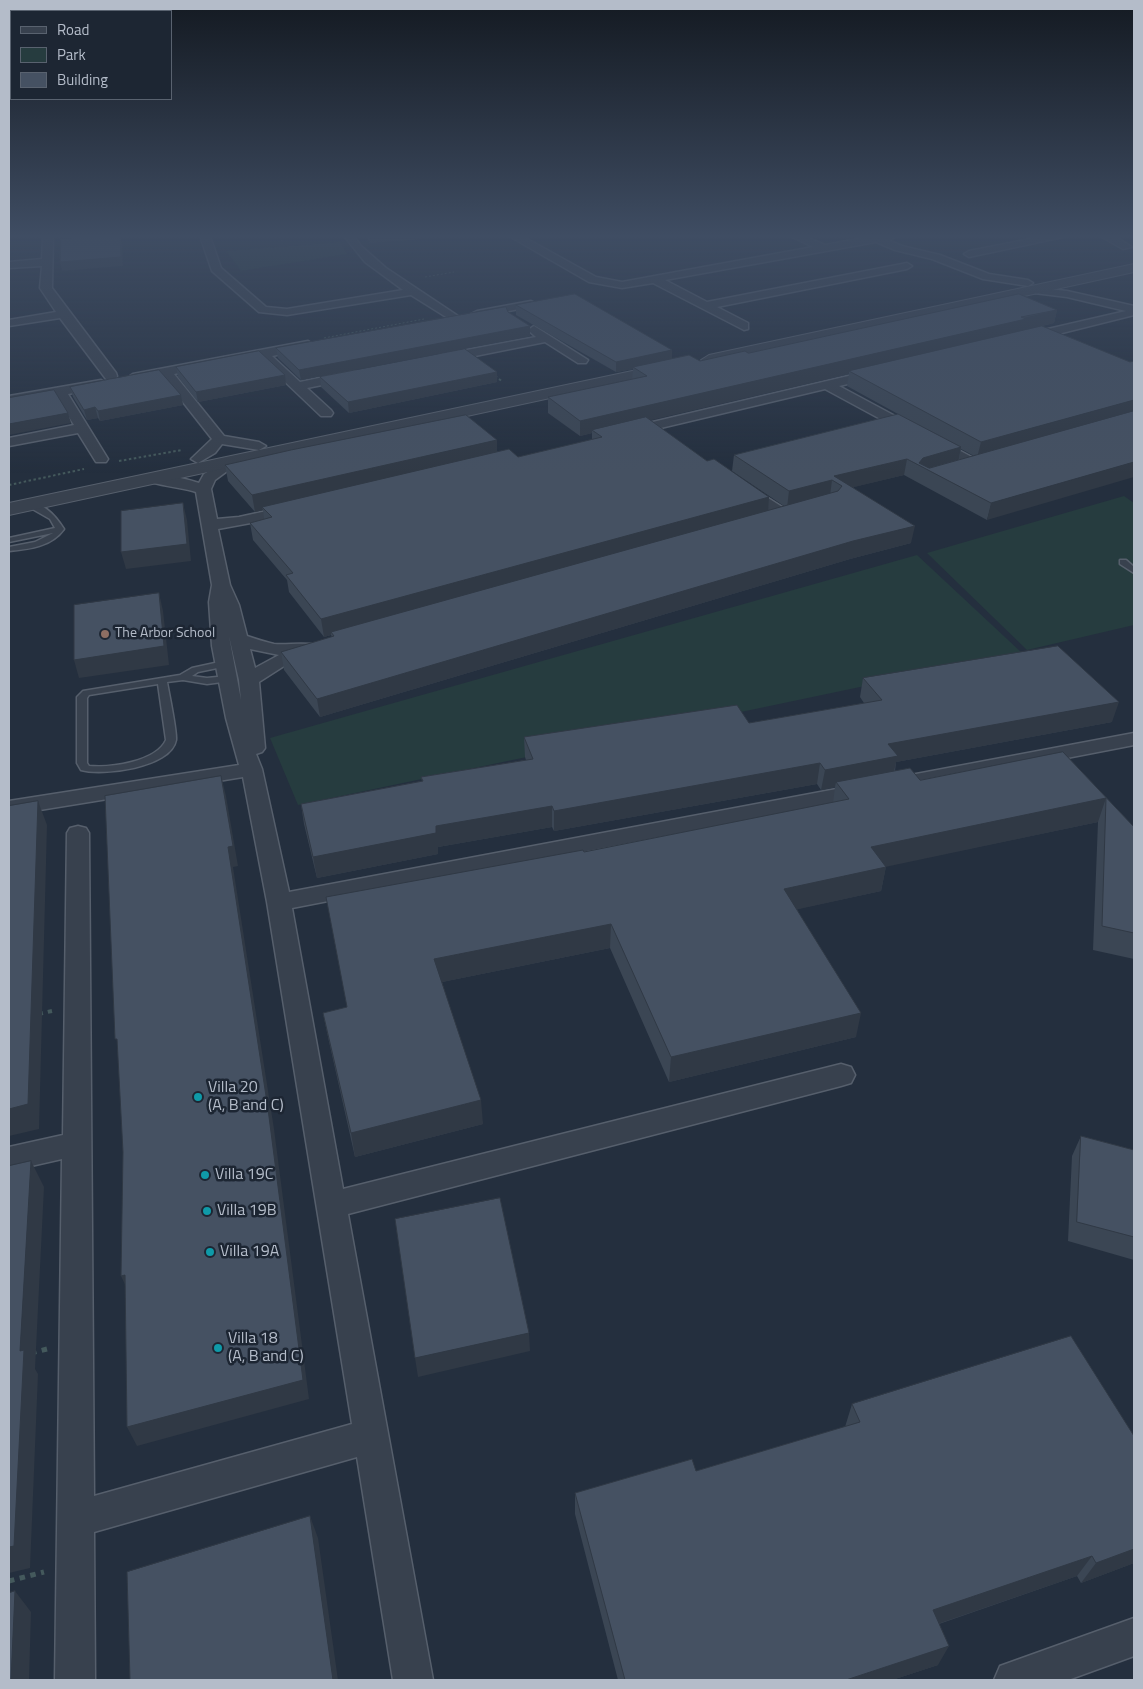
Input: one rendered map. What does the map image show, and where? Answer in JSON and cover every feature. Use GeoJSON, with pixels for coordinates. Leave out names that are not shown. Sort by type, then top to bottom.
{"type":"FeatureCollection","features":[{"type":"Feature","properties":{"kind":"street"},"geometry":{"type":"LineString","coordinates":[[9,323],[58,315]]}},
{"type":"Feature","properties":{"kind":"street"},"geometry":{"type":"LineString","coordinates":[[64,315],[111,376]]}},
{"type":"Feature","properties":{"kind":"street"},"geometry":{"type":"LineString","coordinates":[[449,315],[454,318]]}},
{"type":"Feature","properties":{"kind":"street"},"geometry":{"type":"LineString","coordinates":[[438,321],[471,315]]}},
{"type":"Feature","properties":{"kind":"street"},"geometry":{"type":"LineString","coordinates":[[722,315],[744,326]]}},
{"type":"Feature","properties":{"kind":"street"},"geometry":{"type":"LineString","coordinates":[[9,498],[688,360],[874,315]]}},
{"type":"Feature","properties":{"kind":"street"},"geometry":{"type":"LineString","coordinates":[[9,509],[231,463],[688,360],[899,315]]}},
{"type":"Feature","properties":{"kind":"street"},"geometry":{"type":"LineString","coordinates":[[1009,342],[1119,315]]}},
{"type":"Feature","properties":{"kind":"street"},"geometry":{"type":"LineString","coordinates":[[522,323],[582,360]]}},
{"type":"Feature","properties":{"kind":"street"},"geometry":{"type":"LineString","coordinates":[[427,361],[546,338]]}},
{"type":"Feature","properties":{"kind":"street"},"geometry":{"type":"LineString","coordinates":[[9,400],[319,343]]}},
{"type":"Feature","properties":{"kind":"street"},"geometry":{"type":"LineString","coordinates":[[262,353],[326,413]]}},
{"type":"Feature","properties":{"kind":"street"},"geometry":{"type":"LineString","coordinates":[[614,435],[894,369]]}},
{"type":"Feature","properties":{"kind":"street"},"geometry":{"type":"LineString","coordinates":[[164,372],[173,380],[220,439],[259,446]]}},
{"type":"Feature","properties":{"kind":"street"},"geometry":{"type":"LineString","coordinates":[[297,386],[369,372]]}},
{"type":"Feature","properties":{"kind":"street"},"geometry":{"type":"LineString","coordinates":[[827,385],[976,465]]}},
{"type":"Feature","properties":{"kind":"street"},"geometry":{"type":"LineString","coordinates":[[60,391],[101,459]]}},
{"type":"Feature","properties":{"kind":"street"},"geometry":{"type":"LineString","coordinates":[[653,426],[670,437]]}},
{"type":"Feature","properties":{"kind":"street"},"geometry":{"type":"LineString","coordinates":[[9,442],[81,428]]}},
{"type":"Feature","properties":{"kind":"street"},"geometry":{"type":"LineString","coordinates":[[198,459],[220,439]]}},
{"type":"Feature","properties":{"kind":"street"},"geometry":{"type":"LineString","coordinates":[[959,470],[994,460]]}},
{"type":"Feature","properties":{"kind":"street"},"geometry":{"type":"LineString","coordinates":[[231,463],[209,477],[203,488],[221,585],[230,605],[249,680],[255,757],[252,769]]}},
{"type":"Feature","properties":{"kind":"street"},"geometry":{"type":"LineString","coordinates":[[150,479],[181,482],[203,488]]}},
{"type":"Feature","properties":{"kind":"street"},"geometry":{"type":"LineString","coordinates":[[735,481],[784,514]]}},
{"type":"Feature","properties":{"kind":"street"},"geometry":{"type":"LineString","coordinates":[[209,525],[255,519],[304,508]]}},
{"type":"Feature","properties":{"kind":"street"},"geometry":{"type":"LineString","coordinates":[[765,520],[802,510]]}},
{"type":"Feature","properties":{"kind":"street"},"geometry":{"type":"LineString","coordinates":[[221,585],[217,604],[226,671],[246,757],[252,769],[279,902],[413,1680]]}},
{"type":"Feature","properties":{"kind":"street"},"geometry":{"type":"LineString","coordinates":[[240,640],[272,650],[310,649]]}},
{"type":"Feature","properties":{"kind":"street"},"geometry":{"type":"LineString","coordinates":[[249,680],[277,662],[329,644]]}},
{"type":"Feature","properties":{"kind":"street"},"geometry":{"type":"LineString","coordinates":[[279,902],[1134,739]]}},
{"type":"Feature","properties":{"kind":"street"},"geometry":{"type":"LineString","coordinates":[[9,808],[252,769]]}},
{"type":"Feature","properties":{"kind":"street"},"geometry":{"type":"LineString","coordinates":[[75,1680],[79,1005],[78,833]]}},
{"type":"Feature","properties":{"kind":"street"},"geometry":{"type":"LineString","coordinates":[[332,1204],[841,1076]]}},
{"type":"Feature","properties":{"kind":"street"},"geometry":{"type":"LineString","coordinates":[[9,1159],[77,1144]]}},
{"type":"Feature","properties":{"kind":"street"},"geometry":{"type":"LineString","coordinates":[[76,1519],[370,1436]]}},
{"type":"Feature","properties":{"kind":"street"},"geometry":{"type":"LineString","coordinates":[[1014,1680],[1134,1637]]}},
{"type":"Feature","properties":{"kind":"lane"},"geometry":{"type":"LineString","coordinates":[[32,505],[53,517],[60,529]]}},
{"type":"Feature","properties":{"kind":"lane"},"geometry":{"type":"LineString","coordinates":[[9,540],[60,529]]}},
{"type":"Feature","properties":{"kind":"lane"},"geometry":{"type":"LineString","coordinates":[[9,549],[51,540],[60,529]]}},
{"type":"Feature","properties":{"kind":"lane"},"geometry":{"type":"LineString","coordinates":[[1124,562],[1134,571]]}},
{"type":"Feature","properties":{"kind":"lane"},"geometry":{"type":"LineString","coordinates":[[183,677],[195,670],[226,671]]}},
{"type":"Feature","properties":{"kind":"lane"},"geometry":{"type":"LineString","coordinates":[[162,680],[171,740],[168,746],[156,757],[146,760],[98,770],[85,768],[82,763],[83,695],[94,690],[162,680],[183,677],[208,681],[226,671]]}},
{"type":"Feature","properties":{"kind":"path"},"geometry":{"type":"LineString","coordinates":[[35,1014],[79,1005]]}},
{"type":"Feature","properties":{"kind":"path"},"geometry":{"type":"LineString","coordinates":[[26,1354],[77,1341]]}},
{"type":"Feature","properties":{"kind":"green space"},"geometry":{"type":"Polygon","coordinates":[[[1124,496],[1134,503],[1134,625],[1027,650],[927,553],[1124,496]]]}},
{"type":"Feature","properties":{"kind":"green space"},"geometry":{"type":"Polygon","coordinates":[[[917,555],[1022,653],[298,805],[270,738],[917,555]]]}},
{"type":"Feature","properties":{"kind":"building"},"geometry":{"type":"Polygon","coordinates":[[[462,315],[512,315],[530,326],[299,370],[276,348],[462,315]]]}},
{"type":"Feature","properties":{"kind":"building"},"geometry":{"type":"Polygon","coordinates":[[[533,315],[611,315],[672,350],[616,362],[533,315]]]}},
{"type":"Feature","properties":{"kind":"building"},"geometry":{"type":"Polygon","coordinates":[[[923,315],[1032,315],[1021,317],[1026,319],[580,421],[548,397],[647,376],[633,367],[689,355],[700,361],[745,351],[748,353],[923,315]]]}},
{"type":"Feature","properties":{"kind":"building"},"geometry":{"type":"Polygon","coordinates":[[[1042,326],[1130,362],[1134,361],[1134,400],[981,442],[849,371],[1042,326]]]}},
{"type":"Feature","properties":{"kind":"building"},"geometry":{"type":"Polygon","coordinates":[[[465,349],[497,372],[348,402],[320,377],[465,349]]]}},
{"type":"Feature","properties":{"kind":"building"},"geometry":{"type":"Polygon","coordinates":[[[259,351],[285,375],[196,392],[176,367],[259,351]]]}},
{"type":"Feature","properties":{"kind":"building"},"geometry":{"type":"Polygon","coordinates":[[[159,370],[181,395],[98,411],[95,407],[84,410],[70,387],[159,370]]]}},
{"type":"Feature","properties":{"kind":"building"},"geometry":{"type":"Polygon","coordinates":[[[54,390],[68,413],[9,424],[9,398],[54,390]]]}},
{"type":"Feature","properties":{"kind":"building"},"geometry":{"type":"Polygon","coordinates":[[[1134,411],[1134,462],[991,503],[907,459],[834,476],[915,526],[853,541],[317,699],[281,652],[334,636],[331,632],[838,491],[842,486],[832,480],[789,491],[734,455],[898,414],[961,447],[923,458],[919,463],[929,468],[1134,411]]]}},
{"type":"Feature","properties":{"kind":"building"},"geometry":{"type":"Polygon","coordinates":[[[466,415],[497,440],[252,495],[225,465],[291,450],[466,415]]]}},
{"type":"Feature","properties":{"kind":"building"},"geometry":{"type":"Polygon","coordinates":[[[646,417],[707,461],[714,459],[769,497],[321,619],[286,575],[293,573],[250,523],[272,517],[262,507],[509,449],[518,457],[602,437],[592,430],[646,417]]]}},
{"type":"Feature","properties":{"kind":"building"},"geometry":{"type":"Polygon","coordinates":[[[183,503],[187,544],[121,552],[121,511],[183,503]]]}},
{"type":"Feature","properties":{"kind":"building"},"geometry":{"type":"Polygon","coordinates":[[[159,593],[164,646],[74,660],[74,605],[159,593]]]}},
{"type":"Feature","properties":{"kind":"building"},"geometry":{"type":"Polygon","coordinates":[[[1058,646],[1119,702],[888,744],[898,756],[825,770],[820,763],[554,811],[552,806],[436,826],[436,833],[313,857],[301,804],[423,781],[421,777],[533,759],[524,737],[737,705],[749,723],[882,700],[863,678],[1058,646]]]}},
{"type":"Feature","properties":{"kind":"building"},"geometry":{"type":"Polygon","coordinates":[[[1063,752],[1134,827],[1134,933],[1102,926],[1106,798],[871,847],[886,867],[784,889],[861,1013],[671,1057],[611,924],[434,959],[481,1100],[351,1133],[323,1013],[347,1007],[326,897],[583,850],[584,852],[849,799],[836,782],[910,768],[920,780],[1063,752]]]}},
{"type":"Feature","properties":{"kind":"building"},"geometry":{"type":"Polygon","coordinates":[[[221,776],[233,846],[228,847],[268,1109],[303,1380],[127,1427],[125,1275],[121,1276],[123,1152],[117,1039],[115,1039],[105,796],[221,776]]]}},
{"type":"Feature","properties":{"kind":"building"},"geometry":{"type":"Polygon","coordinates":[[[38,801],[28,1104],[9,1109],[9,806],[38,801]]]}},
{"type":"Feature","properties":{"kind":"building"},"geometry":{"type":"Polygon","coordinates":[[[1081,1136],[1134,1150],[1134,1237],[1077,1222],[1081,1136]]]}},
{"type":"Feature","properties":{"kind":"building"},"geometry":{"type":"Polygon","coordinates":[[[31,1161],[20,1351],[24,1350],[14,1546],[9,1547],[9,1166],[31,1161]]]}},
{"type":"Feature","properties":{"kind":"building"},"geometry":{"type":"Polygon","coordinates":[[[500,1198],[529,1333],[415,1358],[395,1219],[500,1198]]]}},
{"type":"Feature","properties":{"kind":"building"},"geometry":{"type":"Polygon","coordinates":[[[1071,1336],[1134,1436],[1134,1549],[1096,1563],[1092,1556],[933,1610],[949,1646],[846,1680],[625,1680],[575,1493],[692,1459],[696,1471],[860,1422],[852,1404],[1071,1336]]]}},
{"type":"Feature","properties":{"kind":"building"},"geometry":{"type":"Polygon","coordinates":[[[310,1516],[333,1680],[130,1680],[127,1572],[310,1516]]]}},
{"type":"Feature","properties":{"kind":"building"},"geometry":{"type":"Polygon","coordinates":[[[15,1591],[11,1680],[9,1680],[9,1593],[15,1591]]]}},
{"type":"Feature","properties":{"kind":"place","name":"The Arbor School"},"geometry":{"type":"Point","coordinates":[105,634]}},
{"type":"Feature","properties":{"kind":"place","name":"Villa 20 (A, B and C)"},"geometry":{"type":"Point","coordinates":[198,1097]}},
{"type":"Feature","properties":{"kind":"place","name":"Villa 19C"},"geometry":{"type":"Point","coordinates":[205,1175]}},
{"type":"Feature","properties":{"kind":"place","name":"Villa 19B"},"geometry":{"type":"Point","coordinates":[207,1211]}},
{"type":"Feature","properties":{"kind":"place","name":"Villa 19A"},"geometry":{"type":"Point","coordinates":[210,1252]}},
{"type":"Feature","properties":{"kind":"place","name":"Villa 18 (A, B and C)"},"geometry":{"type":"Point","coordinates":[218,1348]}}]}
